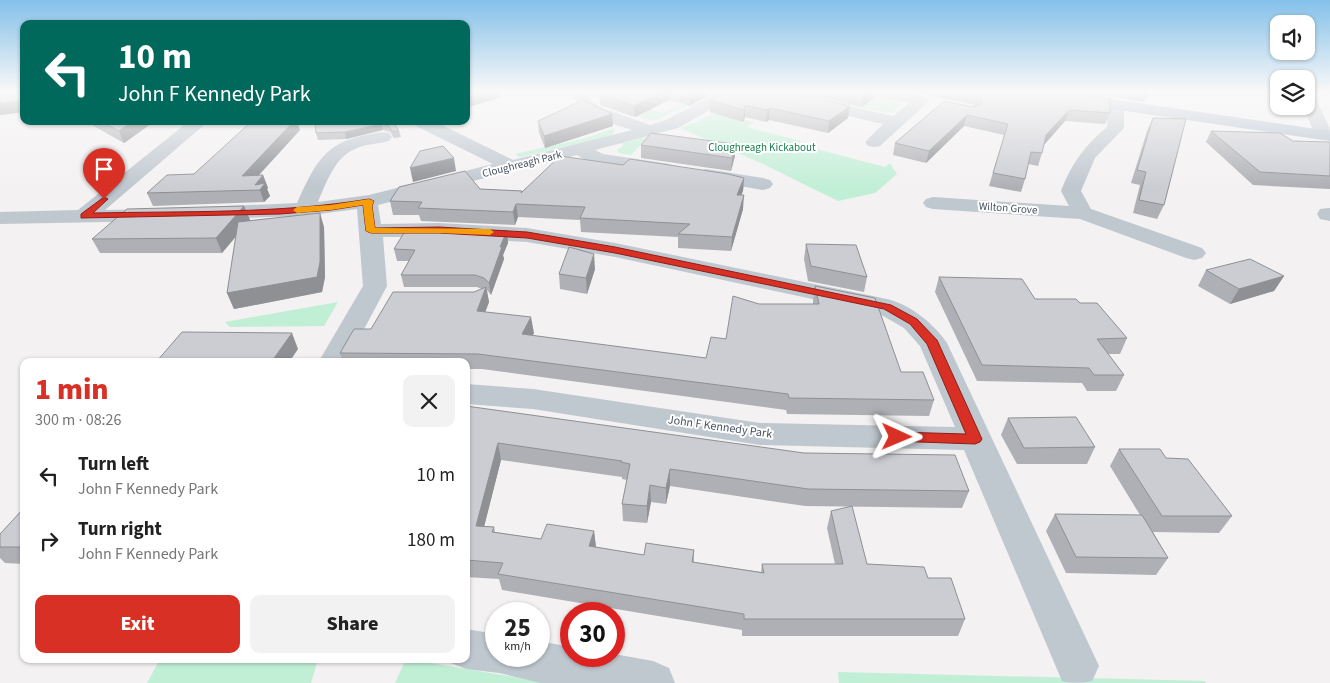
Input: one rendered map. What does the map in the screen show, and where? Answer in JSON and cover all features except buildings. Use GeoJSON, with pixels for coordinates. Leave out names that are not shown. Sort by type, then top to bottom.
{"type":"FeatureCollection","features":[{"type":"Feature","properties":{"kind":"main road"},"geometry":{"type":"LineString","coordinates":[[1242,124],[1327,136]]}},
{"type":"Feature","properties":{"kind":"street"},"geometry":{"type":"LineString","coordinates":[[631,124],[650,131]]}},
{"type":"Feature","properties":{"kind":"street","name":"Cloughreagh Park"},"geometry":{"type":"LineString","coordinates":[[0,218],[331,208],[369,201],[581,149],[672,124]]}},
{"type":"Feature","properties":{"kind":"street"},"geometry":{"type":"LineString","coordinates":[[874,142],[894,124]]}},
{"type":"Feature","properties":{"kind":"street"},"geometry":{"type":"LineString","coordinates":[[1083,213],[1071,191],[1077,170],[1089,152],[1115,128],[1115,124]]}},
{"type":"Feature","properties":{"kind":"street"},"geometry":{"type":"LineString","coordinates":[[1321,124],[1327,136]]}},
{"type":"Feature","properties":{"kind":"street"},"geometry":{"type":"LineString","coordinates":[[84,216],[195,125]]}},
{"type":"Feature","properties":{"kind":"street"},"geometry":{"type":"LineString","coordinates":[[428,125],[511,166]]}},
{"type":"Feature","properties":{"kind":"street"},"geometry":{"type":"LineString","coordinates":[[304,210],[318,181],[335,154],[346,145],[383,137]]}},
{"type":"Feature","properties":{"kind":"street"},"geometry":{"type":"LineString","coordinates":[[581,149],[590,156],[600,159],[763,184]]}},
{"type":"Feature","properties":{"kind":"street"},"geometry":{"type":"LineString","coordinates":[[334,358],[375,286],[367,206],[369,201]]}},
{"type":"Feature","properties":{"kind":"street","name":"Wilton Grove"},"geometry":{"type":"LineString","coordinates":[[932,203],[1083,213],[1194,253]]}},
{"type":"Feature","properties":{"kind":"street"},"geometry":{"type":"LineString","coordinates":[[371,231],[439,230],[527,235],[624,252],[887,307],[914,322],[933,343],[1077,666]]}},
{"type":"Feature","properties":{"kind":"street"},"geometry":{"type":"LineString","coordinates":[[368,296],[398,297]]}},
{"type":"Feature","properties":{"kind":"street","name":"John F Kennedy Park"},"geometry":{"type":"LineString","coordinates":[[470,394],[534,399],[760,434],[975,439]]}},
{"type":"Feature","properties":{"kind":"street"},"geometry":{"type":"LineString","coordinates":[[470,650],[485,652]]}},
{"type":"Feature","properties":{"kind":"street"},"geometry":{"type":"LineString","coordinates":[[550,664],[653,683]]}},
{"type":"Feature","properties":{"kind":"green space","name":"Cloughreagh Kickabout"},"geometry":{"type":"Polygon","coordinates":[[[751,124],[747,127],[801,141],[798,144],[885,167],[890,163],[897,174],[875,193],[838,201],[763,164],[680,128],[689,125],[751,124]]]}},
{"type":"Feature","properties":{"kind":"green space"},"geometry":{"type":"Polygon","coordinates":[[[615,128],[613,134],[607,137],[520,157],[515,154],[586,138],[615,128]]]}},
{"type":"Feature","properties":{"kind":"green space"},"geometry":{"type":"Polygon","coordinates":[[[647,137],[631,155],[619,153],[617,150],[624,145],[621,143],[647,137]]]}},
{"type":"Feature","properties":{"kind":"green space"},"geometry":{"type":"Polygon","coordinates":[[[338,302],[324,326],[230,327],[225,322],[338,302]]]}},
{"type":"Feature","properties":{"kind":"green space"},"geometry":{"type":"Polygon","coordinates":[[[158,663],[317,663],[311,683],[147,683],[158,663]]]}},
{"type":"Feature","properties":{"kind":"green space"},"geometry":{"type":"Polygon","coordinates":[[[404,663],[430,663],[550,683],[395,683],[404,663]]]}},
{"type":"Feature","properties":{"kind":"green space"},"geometry":{"type":"Polygon","coordinates":[[[838,672],[1205,681],[1206,683],[839,683],[838,672]]]}},
{"type":"Feature","properties":{"kind":"slow traffic"},"geometry":{"type":"LineString","coordinates":[[297,210],[331,208],[369,201],[367,206],[371,231],[439,230],[490,232]]}},
{"type":"Feature","properties":{"kind":"route"},"geometry":{"type":"LineString","coordinates":[[104,199],[84,216],[280,211],[331,208],[369,201],[367,206],[371,231],[439,230],[527,235],[615,250],[887,307],[914,322],[933,343],[975,439],[897,437]]}}]}
